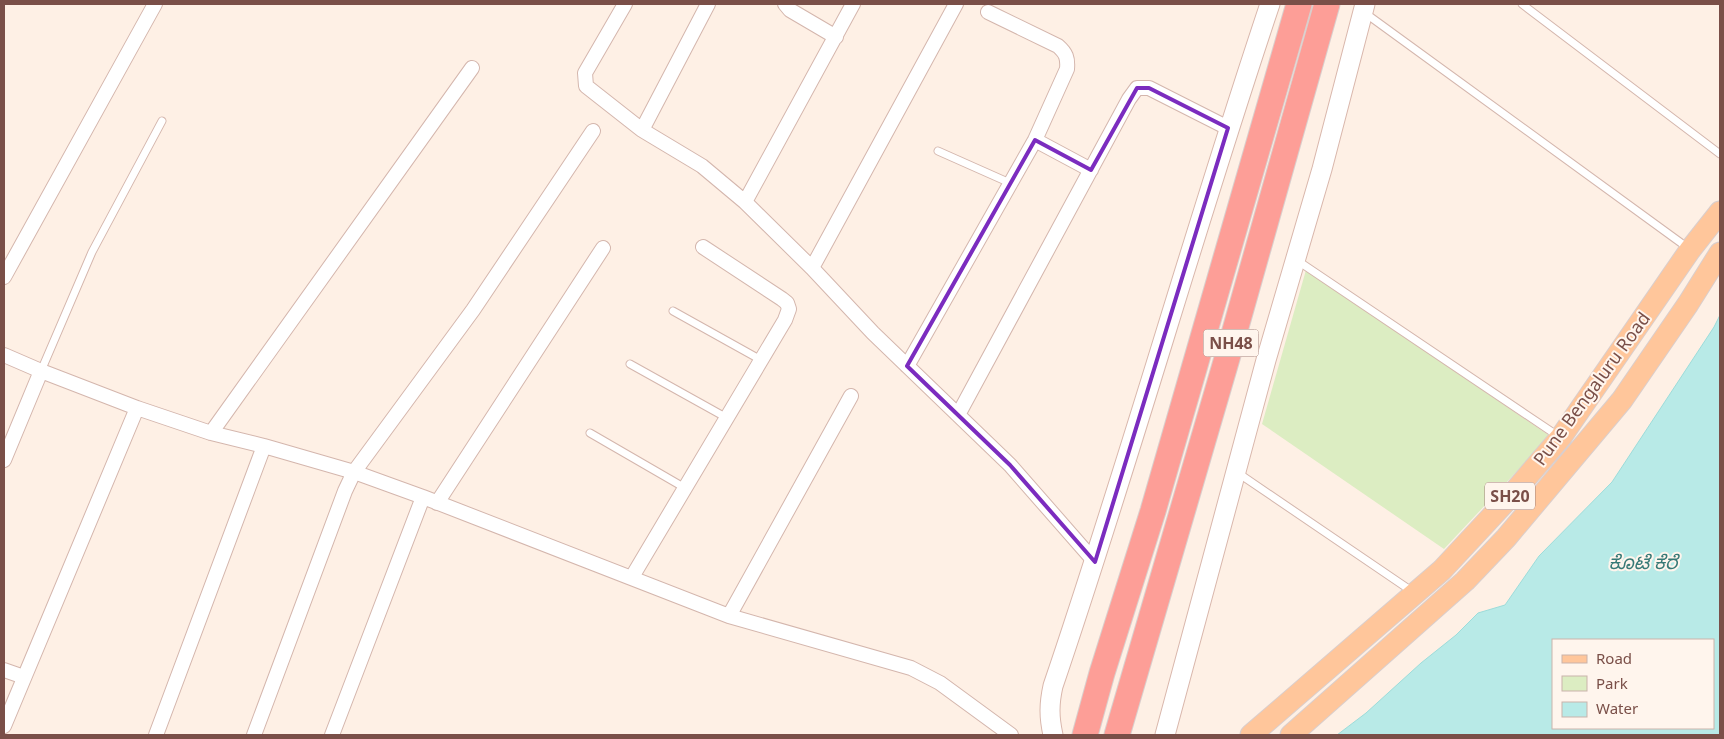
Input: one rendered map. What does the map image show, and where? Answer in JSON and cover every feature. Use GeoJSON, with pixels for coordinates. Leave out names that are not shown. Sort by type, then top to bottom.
{"type":"FeatureCollection","features":[{"type":"Feature","properties":{"kind":"highway","name":"NH48"},"geometry":{"type":"LineString","coordinates":[[1117,735],[1233,338],[1327,4]]}},
{"type":"Feature","properties":{"kind":"highway","name":"NH48"},"geometry":{"type":"LineString","coordinates":[[1085,735],[1102,673],[1153,511],[1295,11]]}},
{"type":"Feature","properties":{"kind":"main road","name":"Pune Bengaluru Road"},"geometry":{"type":"LineString","coordinates":[[1251,735],[1442,570],[1508,499],[1561,437],[1690,250],[1720,212]]}},
{"type":"Feature","properties":{"kind":"main road","name":"Pune Bengaluru Road"},"geometry":{"type":"LineString","coordinates":[[1291,735],[1465,581],[1506,538],[1622,400],[1688,304],[1720,253]]}},
{"type":"Feature","properties":{"kind":"street"},"geometry":{"type":"LineString","coordinates":[[4,277],[155,4]]}},
{"type":"Feature","properties":{"kind":"street"},"geometry":{"type":"LineString","coordinates":[[625,4],[585,73],[586,86],[642,130],[702,166],[745,202],[812,268],[873,333],[1010,465],[1095,562]]}},
{"type":"Feature","properties":{"kind":"street"},"geometry":{"type":"LineString","coordinates":[[642,130],[708,4]]}},
{"type":"Feature","properties":{"kind":"street"},"geometry":{"type":"LineString","coordinates":[[785,4],[790,10],[836,37]]}},
{"type":"Feature","properties":{"kind":"street"},"geometry":{"type":"LineString","coordinates":[[745,202],[853,4]]}},
{"type":"Feature","properties":{"kind":"street"},"geometry":{"type":"LineString","coordinates":[[812,268],[956,4]]}},
{"type":"Feature","properties":{"kind":"street"},"geometry":{"type":"LineString","coordinates":[[1053,735],[1049,705],[1054,686],[1095,562],[1228,128],[1270,4]]}},
{"type":"Feature","properties":{"kind":"street"},"geometry":{"type":"LineString","coordinates":[[1165,735],[1364,7]]}},
{"type":"Feature","properties":{"kind":"street"},"geometry":{"type":"LineString","coordinates":[[907,366],[1035,140],[1067,69],[1068,60],[1065,52],[1058,46],[988,12]]}},
{"type":"Feature","properties":{"kind":"street"},"geometry":{"type":"LineString","coordinates":[[211,433],[472,68]]}},
{"type":"Feature","properties":{"kind":"street"},"geometry":{"type":"LineString","coordinates":[[958,415],[1129,99],[1137,88],[1149,88],[1228,128]]}},
{"type":"Feature","properties":{"kind":"street"},"geometry":{"type":"LineString","coordinates":[[254,735],[345,491],[354,472],[473,310],[593,131]]}},
{"type":"Feature","properties":{"kind":"street"},"geometry":{"type":"LineString","coordinates":[[1035,140],[1091,170]]}},
{"type":"Feature","properties":{"kind":"street"},"geometry":{"type":"LineString","coordinates":[[632,578],[788,314],[788,304],[703,247]]}},
{"type":"Feature","properties":{"kind":"street"},"geometry":{"type":"LineString","coordinates":[[437,503],[603,248]]}},
{"type":"Feature","properties":{"kind":"street"},"geometry":{"type":"LineString","coordinates":[[4,354],[41,371],[137,408],[211,433],[354,472],[424,497],[729,616],[911,668],[940,683],[1011,735]]}},
{"type":"Feature","properties":{"kind":"street"},"geometry":{"type":"LineString","coordinates":[[4,460],[41,371]]}},
{"type":"Feature","properties":{"kind":"street"},"geometry":{"type":"LineString","coordinates":[[729,616],[851,396]]}},
{"type":"Feature","properties":{"kind":"street"},"geometry":{"type":"LineString","coordinates":[[4,726],[137,408]]}},
{"type":"Feature","properties":{"kind":"street"},"geometry":{"type":"LineString","coordinates":[[156,735],[264,446]]}},
{"type":"Feature","properties":{"kind":"street"},"geometry":{"type":"LineString","coordinates":[[332,735],[424,497]]}},
{"type":"Feature","properties":{"kind":"street"},"geometry":{"type":"LineString","coordinates":[[4,670],[24,677]]}},
{"type":"Feature","properties":{"kind":"lane"},"geometry":{"type":"LineString","coordinates":[[1522,4],[1720,154]]}},
{"type":"Feature","properties":{"kind":"lane"},"geometry":{"type":"LineString","coordinates":[[1364,7],[1690,250]]}},
{"type":"Feature","properties":{"kind":"lane"},"geometry":{"type":"LineString","coordinates":[[41,371],[92,252],[162,121]]}},
{"type":"Feature","properties":{"kind":"lane"},"geometry":{"type":"LineString","coordinates":[[938,151],[1010,183]]}},
{"type":"Feature","properties":{"kind":"lane"},"geometry":{"type":"LineString","coordinates":[[1296,260],[1561,437]]}},
{"type":"Feature","properties":{"kind":"lane"},"geometry":{"type":"LineString","coordinates":[[673,311],[761,360]]}},
{"type":"Feature","properties":{"kind":"lane"},"geometry":{"type":"LineString","coordinates":[[630,364],[727,418]]}},
{"type":"Feature","properties":{"kind":"lane"},"geometry":{"type":"LineString","coordinates":[[590,434],[685,488]]}},
{"type":"Feature","properties":{"kind":"lane"},"geometry":{"type":"LineString","coordinates":[[1236,471],[1414,593]]}},
{"type":"Feature","properties":{"kind":"highlighted area"},"geometry":{"type":"Polygon","coordinates":[[[1137,88],[1149,88],[1228,128],[1095,562],[1010,465],[907,366],[1035,140],[1091,170],[1137,88]]]}},
{"type":"Feature","properties":{"kind":"green space"},"geometry":{"type":"Polygon","coordinates":[[[1306,270],[1550,436],[1444,549],[1262,424],[1306,270]]]}},
{"type":"Feature","properties":{"kind":"water","name":"ಕೊಟೆ ಕೆರೆ"},"geometry":{"type":"Polygon","coordinates":[[[1720,315],[1720,735],[1337,735],[1366,713],[1421,663],[1456,635],[1478,613],[1505,605],[1539,556],[1612,482],[1720,315]]]}}]}
